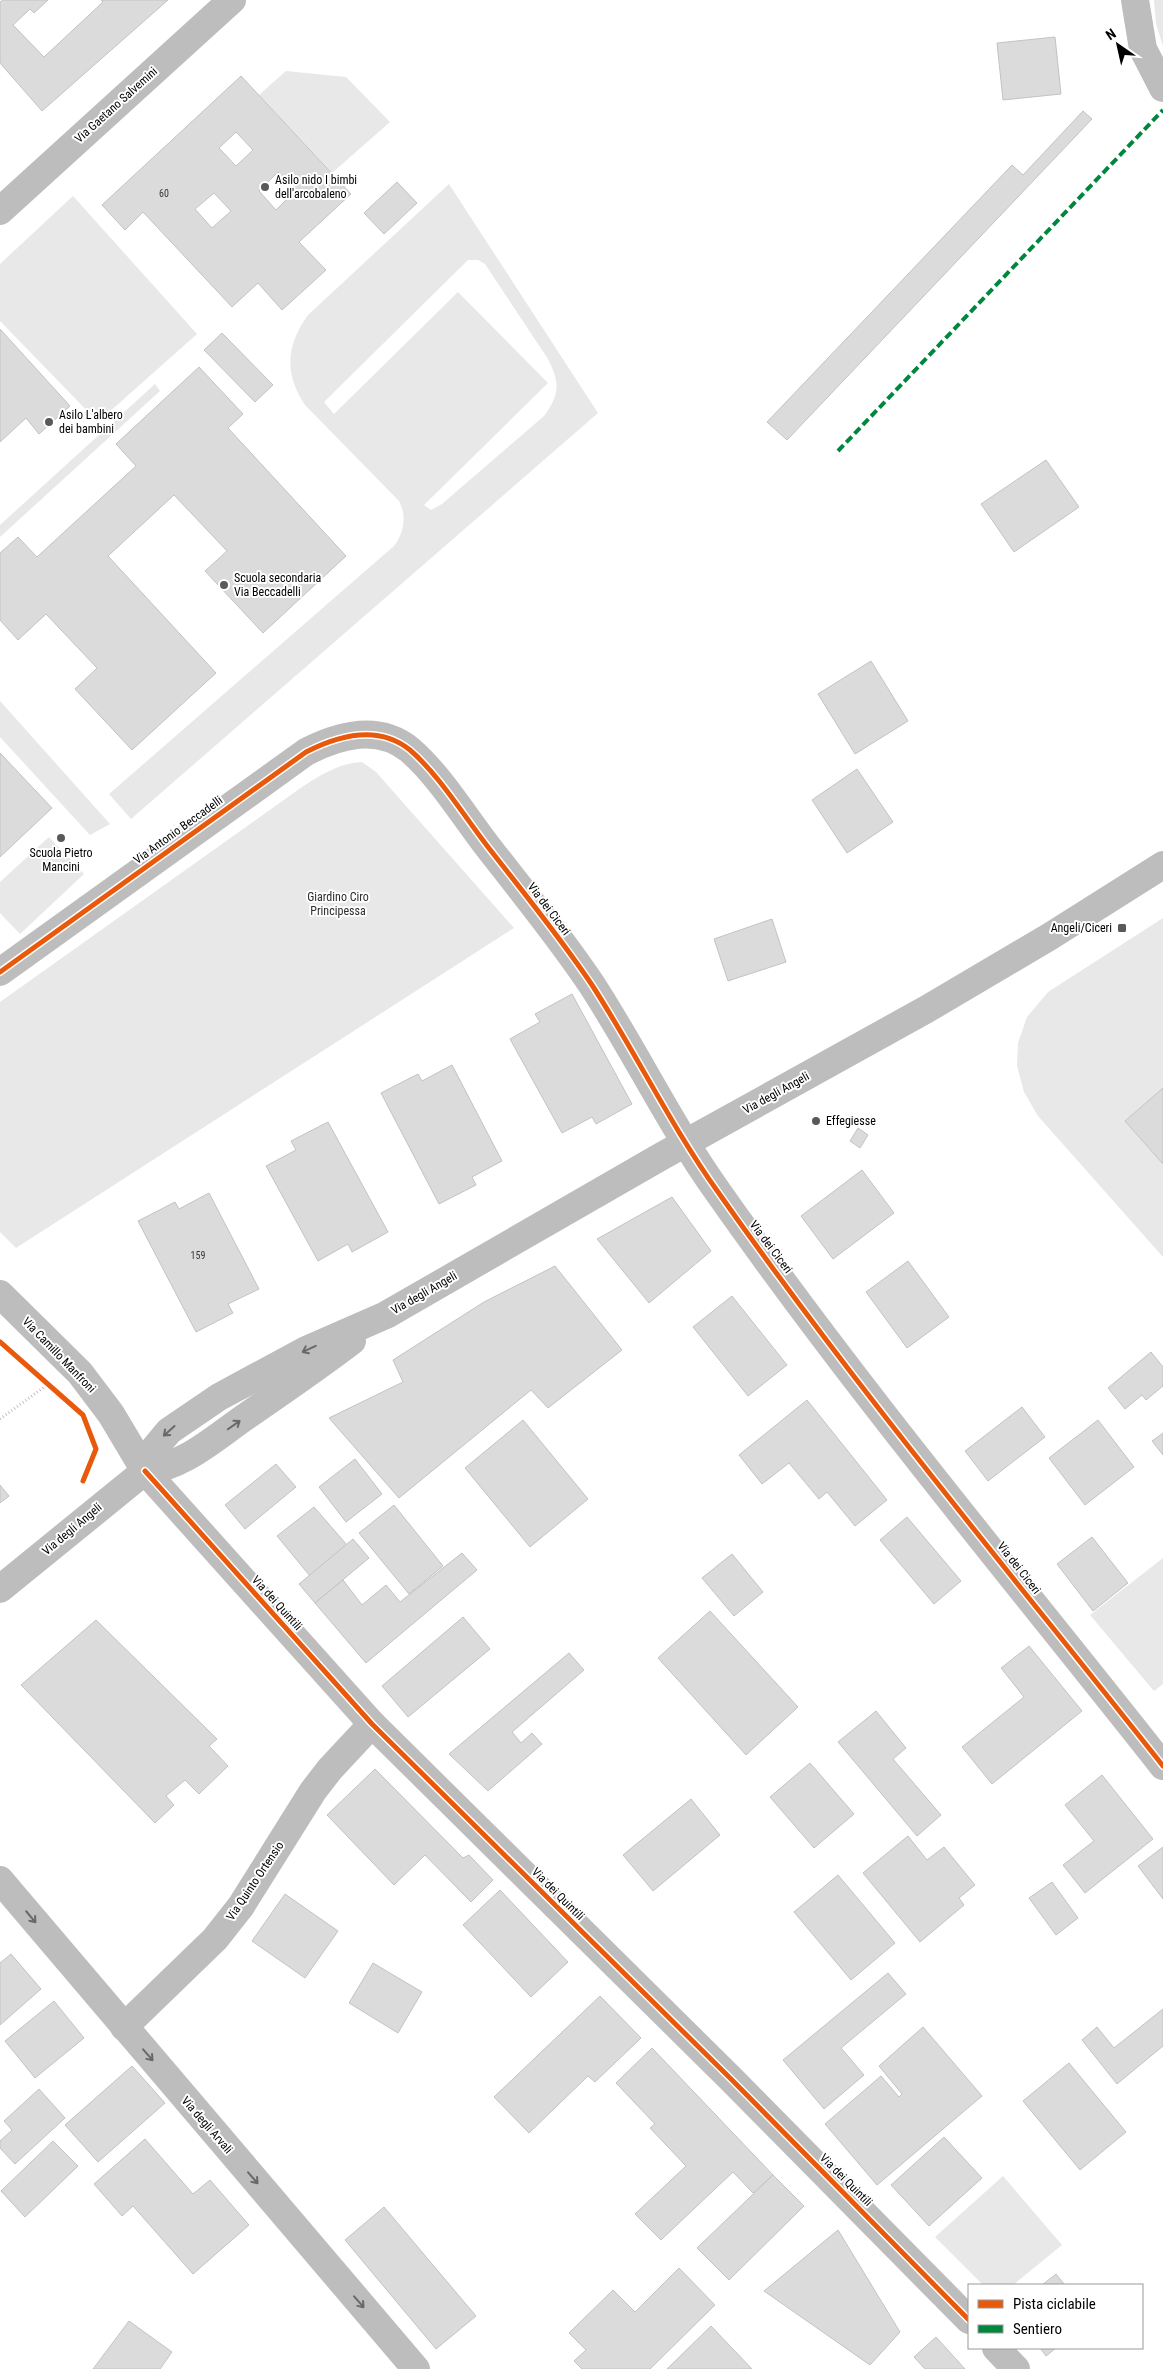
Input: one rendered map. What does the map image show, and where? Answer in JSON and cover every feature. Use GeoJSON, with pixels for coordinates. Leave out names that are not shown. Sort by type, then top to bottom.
{"type":"FeatureCollection","features":[{"type":"Feature","properties":{"kind":"street","name":"Via Gaetano Salvemini"},"geometry":{"type":"LineString","coordinates":[[0,211],[232,0]]}},
{"type":"Feature","properties":{"kind":"street"},"geometry":{"type":"LineString","coordinates":[[1135,0],[1143,48],[1160,83]]}},
{"type":"Feature","properties":{"kind":"street","name":"Via Antonio Beccadelli"},"geometry":{"type":"LineString","coordinates":[[0,972],[306,752],[335,738],[348,735],[380,735]]}},
{"type":"Feature","properties":{"kind":"street","name":"Via dei Ciceri"},"geometry":{"type":"LineString","coordinates":[[380,735],[408,748],[428,768],[554,933],[615,1021],[685,1143],[717,1192],[863,1387],[1163,1766]]}},
{"type":"Feature","properties":{"kind":"street","name":"Via degli Angeli"},"geometry":{"type":"LineString","coordinates":[[0,1589],[145,1471],[160,1469],[190,1455],[324,1363],[386,1315],[685,1143],[1021,954],[1163,865]]}},
{"type":"Feature","properties":{"kind":"street","name":"Via Camillo Manfroni"},"geometry":{"type":"LineString","coordinates":[[0,1294],[80,1373],[98,1395],[145,1471]]}},
{"type":"Feature","properties":{"kind":"street","name":"Via dei Quintili"},"geometry":{"type":"LineString","coordinates":[[145,1471],[372,1724],[724,2072],[968,2319]]}},
{"type":"Feature","properties":{"kind":"street","name":"Via Quinto Ortensio"},"geometry":{"type":"LineString","coordinates":[[124,2027],[214,1939],[241,1906],[313,1791],[330,1769],[372,1724]]}},
{"type":"Feature","properties":{"kind":"street","name":"Via degli Arvali"},"geometry":{"type":"LineString","coordinates":[[0,1880],[416,2369]]}},
{"type":"Feature","properties":{"kind":"street"},"geometry":{"type":"LineString","coordinates":[[997,2349],[1016,2369]]}},
{"type":"Feature","properties":{"kind":"path"},"geometry":{"type":"LineString","coordinates":[[0,1419],[48,1385]]}},
{"type":"Feature","properties":{"kind":"green space"},"geometry":{"type":"Polygon","coordinates":[[[1154,0],[1163,0],[1163,46],[1156,24],[1154,0]]]}},
{"type":"Feature","properties":{"kind":"green space"},"geometry":{"type":"Polygon","coordinates":[[[286,71],[346,77],[390,122],[332,173],[259,95],[286,71]]]}},
{"type":"Feature","properties":{"kind":"green space"},"geometry":{"type":"Polygon","coordinates":[[[449,184],[598,413],[131,819],[109,794],[394,546],[400,536],[404,518],[399,501],[305,405],[298,393],[291,371],[290,360],[295,338],[308,315],[449,184]],[[468,260],[324,402],[334,414],[458,292],[548,383],[424,505],[431,510],[442,504],[544,416],[555,395],[555,375],[548,359],[485,264],[478,260],[468,260]]]}},
{"type":"Feature","properties":{"kind":"green space","name":"Asilo L'albero dei bambini"},"geometry":{"type":"Polygon","coordinates":[[[73,196],[197,334],[98,422],[0,321],[0,264],[73,196]]]}},
{"type":"Feature","properties":{"kind":"green space"},"geometry":{"type":"Polygon","coordinates":[[[155,384],[160,391],[0,537],[0,525],[155,384]]]}},
{"type":"Feature","properties":{"kind":"green space"},"geometry":{"type":"Polygon","coordinates":[[[0,701],[110,824],[90,835],[0,737],[0,701]]]}},
{"type":"Feature","properties":{"kind":"green space","name":"Giardino Ciro Principessa"},"geometry":{"type":"Polygon","coordinates":[[[362,762],[376,772],[514,928],[16,1248],[0,1232],[0,1002],[302,787],[338,767],[362,762]]]}},
{"type":"Feature","properties":{"kind":"green space"},"geometry":{"type":"Polygon","coordinates":[[[49,837],[84,874],[20,934],[0,913],[0,882],[49,837]]]}},
{"type":"Feature","properties":{"kind":"green space"},"geometry":{"type":"Polygon","coordinates":[[[1163,918],[1163,1088],[1125,1121],[1163,1164],[1163,1257],[1038,1116],[1024,1092],[1017,1066],[1018,1043],[1027,1017],[1048,992],[1163,918]]]}},
{"type":"Feature","properties":{"kind":"green space"},"geometry":{"type":"Polygon","coordinates":[[[1163,1558],[1163,1684],[1154,1691],[1090,1615],[1163,1558]]]}},
{"type":"Feature","properties":{"kind":"green space"},"geometry":{"type":"Polygon","coordinates":[[[1003,2176],[1062,2245],[1014,2284],[982,2284],[935,2237],[1003,2176]]]}},
{"type":"Feature","properties":{"kind":"building"},"geometry":{"type":"Polygon","coordinates":[[[3,0],[48,0],[34,13],[30,9],[13,25],[44,57],[103,2],[101,0],[168,0],[42,111],[0,63],[0,2],[3,0]]]}},
{"type":"Feature","properties":{"kind":"building"},"geometry":{"type":"Polygon","coordinates":[[[1055,37],[1061,94],[1003,100],[997,43],[1055,37]]]}},
{"type":"Feature","properties":{"kind":"building"},"geometry":{"type":"Polygon","coordinates":[[[241,76],[351,194],[299,242],[326,270],[282,310],[258,283],[232,307],[143,212],[125,230],[102,205],[241,76]],[[236,132],[219,148],[236,166],[253,150],[236,132]],[[278,172],[259,191],[276,210],[295,191],[278,172]],[[214,193],[195,209],[212,228],[231,211],[214,193]]]}},
{"type":"Feature","properties":{"kind":"building"},"geometry":{"type":"Polygon","coordinates":[[[1083,111],[1092,119],[787,440],[767,422],[1012,165],[1023,175],[1083,111]]]}},
{"type":"Feature","properties":{"kind":"building"},"geometry":{"type":"Polygon","coordinates":[[[397,182],[417,203],[384,234],[364,213],[397,182]]]}},
{"type":"Feature","properties":{"kind":"building"},"geometry":{"type":"Polygon","coordinates":[[[0,329],[70,406],[39,434],[26,418],[0,442],[0,329]]]}},
{"type":"Feature","properties":{"kind":"building"},"geometry":{"type":"Polygon","coordinates":[[[222,333],[273,385],[255,402],[204,350],[222,333]]]}},
{"type":"Feature","properties":{"kind":"building"},"geometry":{"type":"Polygon","coordinates":[[[199,367],[243,414],[228,428],[346,556],[263,633],[205,571],[227,551],[174,495],[108,556],[216,673],[132,750],[75,689],[97,668],[46,614],[18,640],[0,620],[0,553],[18,537],[37,557],[136,466],[116,444],[199,367]]]}},
{"type":"Feature","properties":{"kind":"building"},"geometry":{"type":"Polygon","coordinates":[[[1046,460],[1079,507],[1014,552],[981,504],[1046,460]]]}},
{"type":"Feature","properties":{"kind":"building"},"geometry":{"type":"Polygon","coordinates":[[[871,661],[908,721],[855,754],[818,694],[871,661]]]}},
{"type":"Feature","properties":{"kind":"building"},"geometry":{"type":"Polygon","coordinates":[[[0,753],[52,808],[0,857],[0,753]]]}},
{"type":"Feature","properties":{"kind":"building"},"geometry":{"type":"Polygon","coordinates":[[[857,769],[893,822],[847,853],[812,800],[857,769]]]}},
{"type":"Feature","properties":{"kind":"building"},"geometry":{"type":"Polygon","coordinates":[[[772,919],[786,962],[728,981],[714,939],[772,919]]]}},
{"type":"Feature","properties":{"kind":"building"},"geometry":{"type":"Polygon","coordinates":[[[572,994],[632,1104],[596,1124],[592,1117],[562,1133],[510,1039],[540,1022],[535,1014],[572,994]]]}},
{"type":"Feature","properties":{"kind":"building"},"geometry":{"type":"Polygon","coordinates":[[[452,1065],[502,1161],[472,1177],[476,1185],[439,1204],[381,1093],[418,1074],[422,1081],[452,1065]]]}},
{"type":"Feature","properties":{"kind":"building"},"geometry":{"type":"Polygon","coordinates":[[[1163,1088],[1163,1164],[1125,1121],[1163,1088]]]}},
{"type":"Feature","properties":{"kind":"building"},"geometry":{"type":"Polygon","coordinates":[[[328,1122],[388,1232],[352,1252],[348,1244],[318,1261],[266,1166],[296,1150],[291,1141],[328,1122]]]}},
{"type":"Feature","properties":{"kind":"building"},"geometry":{"type":"Polygon","coordinates":[[[858,1128],[868,1135],[860,1148],[850,1141],[858,1128]]]}},
{"type":"Feature","properties":{"kind":"building"},"geometry":{"type":"Polygon","coordinates":[[[862,1170],[894,1213],[833,1259],[801,1216],[862,1170]]]}},
{"type":"Feature","properties":{"kind":"building"},"geometry":{"type":"Polygon","coordinates":[[[209,1193],[259,1289],[228,1304],[233,1313],[196,1332],[138,1221],[175,1202],[179,1209],[209,1193]]]}},
{"type":"Feature","properties":{"kind":"building"},"geometry":{"type":"Polygon","coordinates":[[[672,1197],[711,1251],[649,1303],[597,1239],[672,1197]]]}},
{"type":"Feature","properties":{"kind":"building"},"geometry":{"type":"Polygon","coordinates":[[[908,1261],[949,1317],[907,1348],[866,1292],[908,1261]]]}},
{"type":"Feature","properties":{"kind":"building"},"geometry":{"type":"Polygon","coordinates":[[[555,1266],[622,1350],[548,1408],[531,1390],[399,1498],[329,1418],[403,1382],[393,1360],[484,1302],[555,1266]]]}},
{"type":"Feature","properties":{"kind":"building"},"geometry":{"type":"Polygon","coordinates":[[[732,1296],[787,1365],[748,1396],[693,1327],[732,1296]]]}},
{"type":"Feature","properties":{"kind":"building"},"geometry":{"type":"Polygon","coordinates":[[[1151,1352],[1163,1367],[1163,1386],[1146,1400],[1142,1395],[1125,1409],[1108,1388],[1151,1352]]]}},
{"type":"Feature","properties":{"kind":"building"},"geometry":{"type":"Polygon","coordinates":[[[807,1400],[887,1500],[855,1526],[827,1492],[819,1499],[789,1463],[762,1484],[739,1455],[807,1400]]]}},
{"type":"Feature","properties":{"kind":"building"},"geometry":{"type":"Polygon","coordinates":[[[1022,1407],[1045,1437],[988,1481],[965,1451],[1022,1407]]]}},
{"type":"Feature","properties":{"kind":"building"},"geometry":{"type":"Polygon","coordinates":[[[523,1420],[588,1499],[530,1547],[465,1468],[523,1420]]]}},
{"type":"Feature","properties":{"kind":"building"},"geometry":{"type":"Polygon","coordinates":[[[1098,1420],[1134,1467],[1085,1505],[1049,1458],[1098,1420]]]}},
{"type":"Feature","properties":{"kind":"building"},"geometry":{"type":"Polygon","coordinates":[[[1163,1433],[1163,1455],[1152,1441],[1163,1433]]]}},
{"type":"Feature","properties":{"kind":"building"},"geometry":{"type":"Polygon","coordinates":[[[355,1459],[382,1494],[346,1522],[319,1487],[355,1459]]]}},
{"type":"Feature","properties":{"kind":"building"},"geometry":{"type":"Polygon","coordinates":[[[276,1464],[296,1487],[245,1529],[225,1505],[276,1464]]]}},
{"type":"Feature","properties":{"kind":"building"},"geometry":{"type":"Polygon","coordinates":[[[0,1485],[9,1496],[0,1503],[0,1485]]]}},
{"type":"Feature","properties":{"kind":"building"},"geometry":{"type":"Polygon","coordinates":[[[394,1505],[443,1566],[409,1594],[359,1533],[394,1505]]]}},
{"type":"Feature","properties":{"kind":"building"},"geometry":{"type":"Polygon","coordinates":[[[314,1507],[347,1545],[310,1576],[277,1536],[314,1507]]]}},
{"type":"Feature","properties":{"kind":"building"},"geometry":{"type":"Polygon","coordinates":[[[907,1517],[961,1581],[934,1604],[880,1540],[907,1517]]]}},
{"type":"Feature","properties":{"kind":"building"},"geometry":{"type":"Polygon","coordinates":[[[1092,1537],[1128,1583],[1093,1611],[1057,1564],[1092,1537]]]}},
{"type":"Feature","properties":{"kind":"building"},"geometry":{"type":"Polygon","coordinates":[[[353,1539],[369,1558],[315,1603],[299,1584],[353,1539]]]}},
{"type":"Feature","properties":{"kind":"building"},"geometry":{"type":"Polygon","coordinates":[[[462,1553],[477,1570],[366,1663],[315,1603],[343,1580],[362,1605],[386,1585],[400,1602],[462,1553]]]}},
{"type":"Feature","properties":{"kind":"building"},"geometry":{"type":"Polygon","coordinates":[[[732,1554],[763,1592],[734,1616],[702,1578],[732,1554]]]}},
{"type":"Feature","properties":{"kind":"building"},"geometry":{"type":"Polygon","coordinates":[[[710,1611],[798,1707],[746,1755],[658,1658],[710,1611]]]}},
{"type":"Feature","properties":{"kind":"building"},"geometry":{"type":"Polygon","coordinates":[[[463,1617],[490,1649],[408,1717],[382,1686],[463,1617]]]}},
{"type":"Feature","properties":{"kind":"building"},"geometry":{"type":"Polygon","coordinates":[[[96,1620],[217,1739],[209,1746],[228,1766],[199,1794],[185,1780],[166,1796],[174,1805],[155,1823],[21,1685],[96,1620]]]}},
{"type":"Feature","properties":{"kind":"building"},"geometry":{"type":"Polygon","coordinates":[[[1029,1646],[1082,1711],[992,1784],[962,1747],[1024,1697],[1001,1668],[1029,1646]]]}},
{"type":"Feature","properties":{"kind":"building"},"geometry":{"type":"Polygon","coordinates":[[[569,1653],[584,1670],[512,1732],[521,1743],[532,1733],[542,1744],[488,1791],[449,1754],[569,1653]]]}},
{"type":"Feature","properties":{"kind":"building"},"geometry":{"type":"Polygon","coordinates":[[[876,1711],[906,1748],[893,1759],[941,1815],[917,1836],[838,1742],[876,1711]]]}},
{"type":"Feature","properties":{"kind":"building"},"geometry":{"type":"Polygon","coordinates":[[[810,1763],[854,1814],[814,1848],[770,1797],[810,1763]]]}},
{"type":"Feature","properties":{"kind":"building"},"geometry":{"type":"Polygon","coordinates":[[[375,1769],[463,1858],[469,1855],[493,1880],[471,1902],[425,1855],[394,1885],[327,1815],[375,1769]]]}},
{"type":"Feature","properties":{"kind":"building"},"geometry":{"type":"Polygon","coordinates":[[[1102,1775],[1153,1839],[1085,1893],[1063,1865],[1094,1841],[1065,1805],[1102,1775]]]}},
{"type":"Feature","properties":{"kind":"building"},"geometry":{"type":"Polygon","coordinates":[[[691,1799],[720,1835],[653,1891],[623,1855],[691,1799]]]}},
{"type":"Feature","properties":{"kind":"building"},"geometry":{"type":"Polygon","coordinates":[[[908,1836],[927,1860],[944,1847],[975,1885],[959,1898],[964,1905],[920,1942],[863,1873],[908,1836]]]}},
{"type":"Feature","properties":{"kind":"building"},"geometry":{"type":"Polygon","coordinates":[[[1163,1847],[1163,1899],[1138,1866],[1163,1847]]]}},
{"type":"Feature","properties":{"kind":"building"},"geometry":{"type":"Polygon","coordinates":[[[838,1875],[895,1943],[851,1980],[794,1912],[838,1875]]]}},
{"type":"Feature","properties":{"kind":"building"},"geometry":{"type":"Polygon","coordinates":[[[1052,1882],[1078,1918],[1056,1935],[1029,1898],[1052,1882]]]}},
{"type":"Feature","properties":{"kind":"building"},"geometry":{"type":"Polygon","coordinates":[[[500,1890],[568,1962],[531,1997],[463,1925],[500,1890]]]}},
{"type":"Feature","properties":{"kind":"building"},"geometry":{"type":"Polygon","coordinates":[[[285,1894],[338,1931],[305,1978],[252,1941],[285,1894]]]}},
{"type":"Feature","properties":{"kind":"building"},"geometry":{"type":"Polygon","coordinates":[[[11,1954],[41,1989],[0,2025],[0,1963],[11,1954]]]}},
{"type":"Feature","properties":{"kind":"building"},"geometry":{"type":"Polygon","coordinates":[[[373,1963],[422,1992],[398,2033],[349,2003],[373,1963]]]}},
{"type":"Feature","properties":{"kind":"building"},"geometry":{"type":"Polygon","coordinates":[[[888,1973],[906,1994],[841,2048],[864,2075],[824,2109],[783,2060],[888,1973]]]}},
{"type":"Feature","properties":{"kind":"building"},"geometry":{"type":"Polygon","coordinates":[[[600,1996],[641,2038],[595,2082],[588,2076],[529,2133],[494,2097],[600,1996]]]}},
{"type":"Feature","properties":{"kind":"building"},"geometry":{"type":"Polygon","coordinates":[[[54,2001],[84,2038],[35,2078],[5,2041],[54,2001]]]}},
{"type":"Feature","properties":{"kind":"building"},"geometry":{"type":"Polygon","coordinates":[[[1163,2009],[1163,2046],[1117,2084],[1082,2040],[1097,2027],[1114,2048],[1163,2009]]]}},
{"type":"Feature","properties":{"kind":"building"},"geometry":{"type":"Polygon","coordinates":[[[923,2027],[982,2096],[877,2185],[825,2124],[881,2076],[899,2097],[902,2094],[879,2066],[923,2027]]]}},
{"type":"Feature","properties":{"kind":"building"},"geometry":{"type":"Polygon","coordinates":[[[652,2048],[773,2175],[753,2193],[733,2172],[661,2240],[635,2214],[686,2166],[650,2128],[655,2124],[616,2083],[652,2048]]]}},
{"type":"Feature","properties":{"kind":"building"},"geometry":{"type":"Polygon","coordinates":[[[1069,2063],[1126,2132],[1080,2170],[1023,2101],[1069,2063]]]}},
{"type":"Feature","properties":{"kind":"building"},"geometry":{"type":"Polygon","coordinates":[[[132,2066],[165,2103],[98,2162],[65,2125],[132,2066]]]}},
{"type":"Feature","properties":{"kind":"building"},"geometry":{"type":"Polygon","coordinates":[[[39,2089],[65,2118],[15,2164],[0,2148],[0,2141],[12,2130],[4,2121],[39,2089]]]}},
{"type":"Feature","properties":{"kind":"building"},"geometry":{"type":"Polygon","coordinates":[[[944,2137],[982,2178],[929,2226],[891,2185],[944,2137]]]}},
{"type":"Feature","properties":{"kind":"building"},"geometry":{"type":"Polygon","coordinates":[[[145,2139],[193,2194],[210,2180],[249,2225],[193,2274],[133,2206],[122,2216],[94,2184],[145,2139]]]}},
{"type":"Feature","properties":{"kind":"building"},"geometry":{"type":"Polygon","coordinates":[[[53,2141],[78,2166],[25,2217],[1,2191],[53,2141]]]}},
{"type":"Feature","properties":{"kind":"building"},"geometry":{"type":"Polygon","coordinates":[[[773,2175],[804,2206],[729,2280],[697,2248],[773,2175]]]}},
{"type":"Feature","properties":{"kind":"building"},"geometry":{"type":"Polygon","coordinates":[[[384,2207],[476,2316],[436,2349],[345,2240],[384,2207]]]}},
{"type":"Feature","properties":{"kind":"building"},"geometry":{"type":"Polygon","coordinates":[[[838,2230],[900,2332],[870,2365],[764,2291],[838,2230]]]}},
{"type":"Feature","properties":{"kind":"building"},"geometry":{"type":"Polygon","coordinates":[[[679,2268],[715,2305],[650,2369],[582,2369],[574,2361],[586,2350],[569,2333],[613,2290],[635,2312],[679,2268]]]}},
{"type":"Feature","properties":{"kind":"building"},"geometry":{"type":"Polygon","coordinates":[[[1056,2274],[1064,2284],[1043,2284],[1056,2274]]]}},
{"type":"Feature","properties":{"kind":"building"},"geometry":{"type":"Polygon","coordinates":[[[129,2321],[172,2352],[160,2369],[93,2369],[129,2321]]]}},
{"type":"Feature","properties":{"kind":"building"},"geometry":{"type":"Polygon","coordinates":[[[711,2326],[752,2369],[667,2369],[711,2326]]]}},
{"type":"Feature","properties":{"kind":"building"},"geometry":{"type":"Polygon","coordinates":[[[936,2337],[965,2369],[925,2369],[914,2357],[936,2337]]]}},
{"type":"Feature","properties":{"kind":"building"},"geometry":{"type":"Polygon","coordinates":[[[1041,2349],[1055,2349],[1046,2356],[1041,2349]]]}},
{"type":"Feature","properties":{"kind":"marked path"},"geometry":{"type":"LineString","coordinates":[[838,451],[1163,110]]}},
{"type":"Feature","properties":{"kind":"cycle path"},"geometry":{"type":"LineString","coordinates":[[0,972],[306,752],[332,741],[358,735],[385,737],[398,742],[410,750],[431,771],[580,967],[701,1167],[771,1266],[880,1411],[1163,1766]]}},
{"type":"Feature","properties":{"kind":"cycle path"},"geometry":{"type":"LineString","coordinates":[[0,1342],[83,1415],[96,1449],[83,1481]]}},
{"type":"Feature","properties":{"kind":"cycle path"},"geometry":{"type":"LineString","coordinates":[[145,1471],[372,1724],[731,2079],[968,2319]]}},
{"type":"Feature","properties":{"kind":"place","name":"Asilo nido I bimbi dell'arcobaleno"},"geometry":{"type":"Point","coordinates":[265,187]}},
{"type":"Feature","properties":{"kind":"place","name":"Asilo L'albero dei bambini"},"geometry":{"type":"Point","coordinates":[49,422]}},
{"type":"Feature","properties":{"kind":"place","name":"Scuola secondaria Via Beccadelli"},"geometry":{"type":"Point","coordinates":[224,585]}},
{"type":"Feature","properties":{"kind":"place","name":"Scuola Pietro Mancini"},"geometry":{"type":"Point","coordinates":[61,838]}},
{"type":"Feature","properties":{"kind":"place","name":"Angeli/Ciceri"},"geometry":{"type":"Point","coordinates":[1122,928]}},
{"type":"Feature","properties":{"kind":"place","name":"Effegiesse"},"geometry":{"type":"Point","coordinates":[816,1121]}}]}
